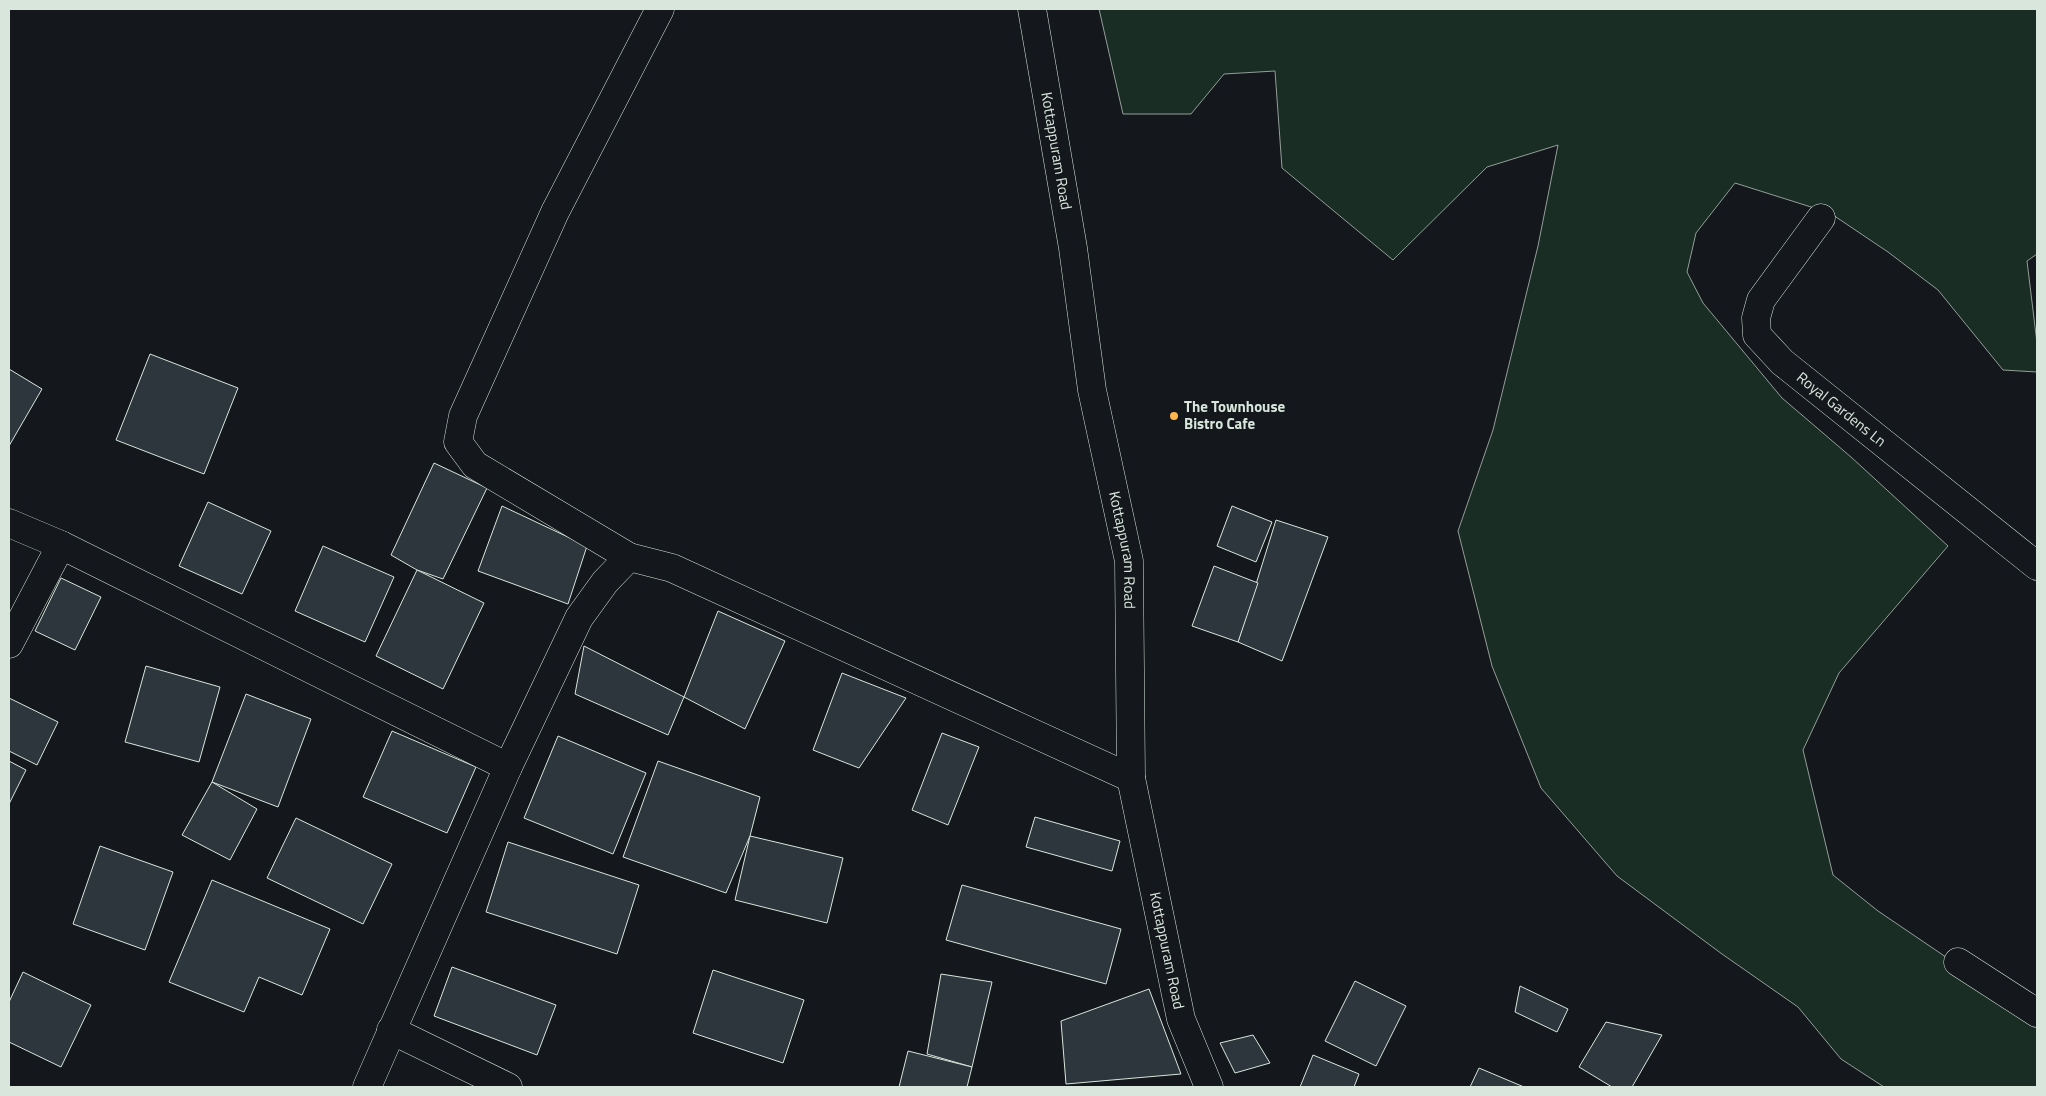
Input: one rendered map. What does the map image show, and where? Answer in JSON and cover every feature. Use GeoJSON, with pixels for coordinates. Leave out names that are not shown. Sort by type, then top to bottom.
{"type":"FeatureCollection","features":[{"type":"Feature","properties":{"kind":"street"},"geometry":{"type":"LineString","coordinates":[[660,9],[556,212],[463,416],[458,442],[476,465],[629,557],[672,568],[1131,778]]}},
{"type":"Feature","properties":{"kind":"street","name":"Kottappuram Road"},"geometry":{"type":"LineString","coordinates":[[1032,9],[1073,248],[1092,390],[1129,561],[1131,778],[1181,1019],[1209,1087]]}},
{"type":"Feature","properties":{"kind":"street","name":"Royal Gardens Ln"},"geometry":{"type":"LineString","coordinates":[[1821,218],[1761,300],[1756,318],[1757,335],[1782,362],[2037,566]]}},
{"type":"Feature","properties":{"kind":"street"},"geometry":{"type":"LineString","coordinates":[[9,523],[61,545],[508,768]]}},
{"type":"Feature","properties":{"kind":"street"},"geometry":{"type":"LineString","coordinates":[[9,644],[61,545]]}},
{"type":"Feature","properties":{"kind":"street"},"geometry":{"type":"LineString","coordinates":[[367,1087],[508,768],[579,618],[605,582],[629,557]]}},
{"type":"Feature","properties":{"kind":"street"},"geometry":{"type":"LineString","coordinates":[[1958,962],[2037,1013]]}},
{"type":"Feature","properties":{"kind":"street"},"geometry":{"type":"LineString","coordinates":[[391,1030],[508,1087]]}},
{"type":"Feature","properties":{"kind":"green space"},"geometry":{"type":"Polygon","coordinates":[[[1099,9],[2037,9],[2037,254],[2027,261],[2037,343],[2037,372],[2003,370],[1938,290],[1888,252],[1830,213],[1735,183],[1696,233],[1687,272],[1703,303],[1782,398],[1851,457],[1948,546],[1839,673],[1803,750],[1833,875],[1878,911],[2027,1012],[2037,1023],[2037,1087],[1884,1087],[1841,1059],[1798,1007],[1722,954],[1617,876],[1541,788],[1492,666],[1458,531],[1493,430],[1538,246],[1558,145],[1487,167],[1393,260],[1282,168],[1275,71],[1224,74],[1191,114],[1123,114],[1099,9]]]}},
{"type":"Feature","properties":{"kind":"building"},"geometry":{"type":"Polygon","coordinates":[[[150,354],[238,388],[204,474],[116,440],[150,354]]]}},
{"type":"Feature","properties":{"kind":"building"},"geometry":{"type":"Polygon","coordinates":[[[9,369],[42,389],[9,446],[9,369]]]}},
{"type":"Feature","properties":{"kind":"building"},"geometry":{"type":"Polygon","coordinates":[[[434,463],[487,488],[443,579],[417,570],[391,555],[434,463]]]}},
{"type":"Feature","properties":{"kind":"building"},"geometry":{"type":"Polygon","coordinates":[[[208,502],[271,531],[242,594],[179,566],[208,502]]]}},
{"type":"Feature","properties":{"kind":"building"},"geometry":{"type":"Polygon","coordinates":[[[502,506],[587,546],[568,604],[478,571],[502,506]]]}},
{"type":"Feature","properties":{"kind":"building"},"geometry":{"type":"Polygon","coordinates":[[[1232,506],[1272,522],[1256,562],[1217,546],[1232,506]]]}},
{"type":"Feature","properties":{"kind":"building"},"geometry":{"type":"Polygon","coordinates":[[[1276,520],[1328,537],[1282,661],[1238,642],[1276,520]]]}},
{"type":"Feature","properties":{"kind":"building"},"geometry":{"type":"Polygon","coordinates":[[[323,546],[394,577],[365,642],[295,611],[323,546]]]}},
{"type":"Feature","properties":{"kind":"building"},"geometry":{"type":"Polygon","coordinates":[[[1214,566],[1258,583],[1238,642],[1192,626],[1214,566]]]}},
{"type":"Feature","properties":{"kind":"building"},"geometry":{"type":"Polygon","coordinates":[[[417,570],[484,603],[443,689],[376,656],[417,570]]]}},
{"type":"Feature","properties":{"kind":"building"},"geometry":{"type":"Polygon","coordinates":[[[61,578],[101,597],[75,650],[35,631],[61,578]]]}},
{"type":"Feature","properties":{"kind":"building"},"geometry":{"type":"Polygon","coordinates":[[[718,611],[785,641],[745,729],[684,697],[718,611]]]}},
{"type":"Feature","properties":{"kind":"building"},"geometry":{"type":"Polygon","coordinates":[[[584,646],[684,697],[668,735],[575,694],[584,646]]]}},
{"type":"Feature","properties":{"kind":"building"},"geometry":{"type":"Polygon","coordinates":[[[146,666],[220,687],[199,762],[125,742],[146,666]]]}},
{"type":"Feature","properties":{"kind":"building"},"geometry":{"type":"Polygon","coordinates":[[[842,673],[906,698],[859,768],[813,750],[842,673]]]}},
{"type":"Feature","properties":{"kind":"building"},"geometry":{"type":"Polygon","coordinates":[[[246,694],[311,719],[278,807],[212,782],[246,694]]]}},
{"type":"Feature","properties":{"kind":"building"},"geometry":{"type":"Polygon","coordinates":[[[9,698],[58,722],[37,765],[9,751],[9,698]]]}},
{"type":"Feature","properties":{"kind":"building"},"geometry":{"type":"Polygon","coordinates":[[[392,731],[476,767],[447,833],[363,797],[392,731]]]}},
{"type":"Feature","properties":{"kind":"building"},"geometry":{"type":"Polygon","coordinates":[[[942,733],[979,747],[948,825],[912,810],[942,733]]]}},
{"type":"Feature","properties":{"kind":"building"},"geometry":{"type":"Polygon","coordinates":[[[558,736],[646,773],[613,854],[524,818],[558,736]]]}},
{"type":"Feature","properties":{"kind":"building"},"geometry":{"type":"Polygon","coordinates":[[[9,761],[26,770],[9,804],[9,761]]]}},
{"type":"Feature","properties":{"kind":"building"},"geometry":{"type":"Polygon","coordinates":[[[658,761],[760,797],[750,836],[726,893],[623,857],[658,761]]]}},
{"type":"Feature","properties":{"kind":"building"},"geometry":{"type":"Polygon","coordinates":[[[212,782],[257,809],[230,860],[182,835],[212,782]]]}},
{"type":"Feature","properties":{"kind":"building"},"geometry":{"type":"Polygon","coordinates":[[[1035,817],[1120,841],[1112,871],[1026,847],[1035,817]]]}},
{"type":"Feature","properties":{"kind":"building"},"geometry":{"type":"Polygon","coordinates":[[[296,818],[392,864],[363,924],[267,878],[296,818]]]}},
{"type":"Feature","properties":{"kind":"building"},"geometry":{"type":"Polygon","coordinates":[[[750,836],[843,858],[827,923],[735,900],[750,836]]]}},
{"type":"Feature","properties":{"kind":"building"},"geometry":{"type":"Polygon","coordinates":[[[508,842],[639,885],[617,954],[486,912],[508,842]]]}},
{"type":"Feature","properties":{"kind":"building"},"geometry":{"type":"Polygon","coordinates":[[[100,846],[173,872],[145,950],[73,924],[100,846]]]}},
{"type":"Feature","properties":{"kind":"building"},"geometry":{"type":"Polygon","coordinates":[[[212,880],[330,929],[302,995],[259,977],[244,1012],[169,982],[212,880]]]}},
{"type":"Feature","properties":{"kind":"building"},"geometry":{"type":"Polygon","coordinates":[[[962,885],[1121,929],[1106,984],[946,940],[962,885]]]}},
{"type":"Feature","properties":{"kind":"building"},"geometry":{"type":"Polygon","coordinates":[[[452,967],[556,1005],[537,1055],[434,1016],[452,967]]]}},
{"type":"Feature","properties":{"kind":"building"},"geometry":{"type":"Polygon","coordinates":[[[713,970],[804,1000],[783,1063],[693,1033],[713,970]]]}},
{"type":"Feature","properties":{"kind":"building"},"geometry":{"type":"Polygon","coordinates":[[[23,972],[91,1005],[61,1067],[9,1042],[9,1002],[23,972]]]}},
{"type":"Feature","properties":{"kind":"building"},"geometry":{"type":"Polygon","coordinates":[[[941,974],[992,982],[972,1067],[927,1054],[941,974]]]}},
{"type":"Feature","properties":{"kind":"building"},"geometry":{"type":"Polygon","coordinates":[[[1355,981],[1406,1006],[1376,1066],[1325,1041],[1355,981]]]}},
{"type":"Feature","properties":{"kind":"building"},"geometry":{"type":"Polygon","coordinates":[[[1520,986],[1568,1009],[1557,1032],[1515,1012],[1520,986]]]}},
{"type":"Feature","properties":{"kind":"building"},"geometry":{"type":"Polygon","coordinates":[[[1149,989],[1181,1074],[1066,1084],[1061,1021],[1149,989]]]}},
{"type":"Feature","properties":{"kind":"building"},"geometry":{"type":"Polygon","coordinates":[[[1606,1022],[1662,1035],[1632,1087],[1612,1087],[1579,1067],[1606,1022]]]}},
{"type":"Feature","properties":{"kind":"building"},"geometry":{"type":"Polygon","coordinates":[[[1253,1035],[1270,1063],[1235,1073],[1220,1043],[1253,1035]]]}},
{"type":"Feature","properties":{"kind":"building"},"geometry":{"type":"Polygon","coordinates":[[[908,1051],[972,1067],[967,1087],[899,1087],[908,1051]]]}},
{"type":"Feature","properties":{"kind":"building"},"geometry":{"type":"Polygon","coordinates":[[[1313,1055],[1359,1074],[1354,1087],[1300,1087],[1313,1055]]]}},
{"type":"Feature","properties":{"kind":"building"},"geometry":{"type":"Polygon","coordinates":[[[1479,1068],[1524,1087],[1470,1087],[1479,1068]]]}},
{"type":"Feature","properties":{"kind":"place","name":"The Townhouse Bistro Cafe"},"geometry":{"type":"Point","coordinates":[1174,416]}}]}
